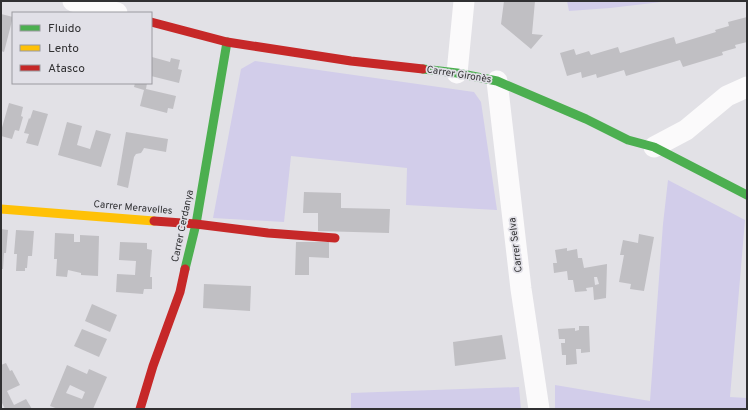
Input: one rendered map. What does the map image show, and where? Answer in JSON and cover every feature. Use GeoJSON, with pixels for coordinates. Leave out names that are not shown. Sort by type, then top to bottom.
{"type":"FeatureCollection","features":[{"type":"Feature","properties":{"kind":"street"},"geometry":{"type":"LineString","coordinates":[[73,1],[113,12]]}},
{"type":"Feature","properties":{"kind":"street"},"geometry":{"type":"LineString","coordinates":[[457,73],[464,1]]}},
{"type":"Feature","properties":{"kind":"street","name":"Carrer Gironès"},"geometry":{"type":"LineString","coordinates":[[152,22],[226,42],[351,61],[457,73],[497,81],[586,119],[628,140],[654,147],[747,195]]}},
{"type":"Feature","properties":{"kind":"street","name":"Carrer Cerdanya"},"geometry":{"type":"LineString","coordinates":[[140,409],[153,366],[180,292],[196,224],[226,42]]}},
{"type":"Feature","properties":{"kind":"street","name":"Carrer Selva"},"geometry":{"type":"LineString","coordinates":[[497,81],[521,290],[539,409]]}},
{"type":"Feature","properties":{"kind":"street"},"geometry":{"type":"LineString","coordinates":[[654,147],[686,130],[727,96],[747,87]]}},
{"type":"Feature","properties":{"kind":"street","name":"Carrer Meravelles"},"geometry":{"type":"LineString","coordinates":[[1,209],[196,224],[268,233],[335,238]]}},
{"type":"Feature","properties":{"kind":"shaded area"},"geometry":{"type":"Polygon","coordinates":[[[567,1],[670,1],[569,11],[567,1]]]}},
{"type":"Feature","properties":{"kind":"shaded area"},"geometry":{"type":"Polygon","coordinates":[[[255,61],[474,92],[481,102],[497,210],[406,205],[407,168],[291,156],[284,222],[213,218],[241,69],[255,61]]]}},
{"type":"Feature","properties":{"kind":"shaded area"},"geometry":{"type":"Polygon","coordinates":[[[668,180],[745,220],[730,397],[747,398],[747,409],[555,409],[555,385],[650,401],[663,224],[668,180]]]}},
{"type":"Feature","properties":{"kind":"shaded area"},"geometry":{"type":"Polygon","coordinates":[[[519,387],[521,409],[351,409],[351,393],[519,387]]]}},
{"type":"Feature","properties":{"kind":"building"},"geometry":{"type":"Polygon","coordinates":[[[504,1],[535,1],[532,34],[543,35],[531,49],[501,24],[504,1]]]}},
{"type":"Feature","properties":{"kind":"building"},"geometry":{"type":"Polygon","coordinates":[[[1,14],[12,17],[12,21],[4,52],[1,51],[1,14]]]}},
{"type":"Feature","properties":{"kind":"building"},"geometry":{"type":"Polygon","coordinates":[[[747,17],[747,42],[735,45],[736,48],[722,52],[723,55],[683,67],[680,60],[626,76],[624,70],[597,78],[596,74],[582,78],[581,72],[567,76],[560,53],[574,49],[576,55],[589,51],[591,55],[618,47],[620,53],[674,37],[676,44],[716,32],[715,30],[729,26],[728,22],[747,17]]]}},
{"type":"Feature","properties":{"kind":"building"},"geometry":{"type":"Polygon","coordinates":[[[152,57],[170,62],[171,58],[180,60],[178,69],[182,70],[179,83],[152,76],[152,57]]]}},
{"type":"Feature","properties":{"kind":"building"},"geometry":{"type":"Polygon","coordinates":[[[135,84],[147,84],[146,89],[176,96],[173,109],[168,108],[167,113],[140,106],[144,90],[134,87],[135,84]]]}},
{"type":"Feature","properties":{"kind":"building"},"geometry":{"type":"Polygon","coordinates":[[[9,103],[23,107],[21,116],[23,117],[19,131],[15,130],[12,139],[1,136],[9,103]]]}},
{"type":"Feature","properties":{"kind":"building"},"geometry":{"type":"Polygon","coordinates":[[[33,110],[48,114],[38,146],[26,143],[29,134],[24,133],[33,110]]]}},
{"type":"Feature","properties":{"kind":"building"},"geometry":{"type":"Polygon","coordinates":[[[67,122],[82,126],[77,145],[90,149],[96,130],[111,134],[101,167],[58,155],[67,122]]]}},
{"type":"Feature","properties":{"kind":"building"},"geometry":{"type":"Polygon","coordinates":[[[126,132],[168,139],[166,152],[144,148],[141,153],[136,154],[134,157],[128,188],[117,185],[126,132]]]}},
{"type":"Feature","properties":{"kind":"building"},"geometry":{"type":"Polygon","coordinates":[[[304,192],[341,193],[341,208],[390,209],[389,233],[318,231],[318,213],[303,213],[304,192]]]}},
{"type":"Feature","properties":{"kind":"building"},"geometry":{"type":"Polygon","coordinates":[[[1,229],[8,230],[3,269],[1,269],[1,229]]]}},
{"type":"Feature","properties":{"kind":"building"},"geometry":{"type":"Polygon","coordinates":[[[16,230],[34,231],[32,256],[28,256],[27,268],[25,268],[25,271],[16,271],[17,254],[14,254],[16,230]]]}},
{"type":"Feature","properties":{"kind":"building"},"geometry":{"type":"Polygon","coordinates":[[[55,233],[74,234],[74,242],[80,242],[80,235],[99,236],[98,276],[81,275],[81,273],[68,270],[67,277],[56,276],[57,259],[54,259],[55,233]]]}},
{"type":"Feature","properties":{"kind":"building"},"geometry":{"type":"Polygon","coordinates":[[[639,234],[654,237],[644,291],[630,289],[631,284],[619,282],[624,255],[620,255],[623,240],[638,243],[639,234]]]}},
{"type":"Feature","properties":{"kind":"building"},"geometry":{"type":"Polygon","coordinates":[[[120,242],[147,243],[147,249],[152,250],[150,277],[152,277],[152,289],[144,289],[143,294],[116,292],[117,274],[135,275],[136,261],[119,260],[120,242]]]}},
{"type":"Feature","properties":{"kind":"building"},"geometry":{"type":"Polygon","coordinates":[[[296,242],[329,242],[329,258],[309,257],[309,275],[295,275],[296,242]]]}},
{"type":"Feature","properties":{"kind":"building"},"geometry":{"type":"Polygon","coordinates":[[[567,248],[567,251],[577,249],[578,258],[582,258],[584,268],[607,264],[606,298],[594,300],[593,287],[586,288],[587,291],[575,292],[573,280],[568,280],[567,271],[554,273],[553,263],[557,263],[555,250],[567,248]],[[594,277],[595,285],[599,284],[597,277],[594,277]]]}},
{"type":"Feature","properties":{"kind":"building"},"geometry":{"type":"Polygon","coordinates":[[[204,284],[251,286],[250,311],[203,308],[204,284]]]}},
{"type":"Feature","properties":{"kind":"building"},"geometry":{"type":"Polygon","coordinates":[[[92,304],[117,315],[110,332],[85,321],[92,304]]]}},
{"type":"Feature","properties":{"kind":"building"},"geometry":{"type":"Polygon","coordinates":[[[579,326],[589,326],[590,352],[581,353],[581,349],[576,349],[577,364],[566,365],[566,355],[562,355],[561,343],[565,343],[565,339],[559,339],[558,329],[575,328],[575,331],[579,330],[579,326]]]}},
{"type":"Feature","properties":{"kind":"building"},"geometry":{"type":"Polygon","coordinates":[[[82,329],[107,339],[99,357],[74,346],[82,329]]]}},
{"type":"Feature","properties":{"kind":"building"},"geometry":{"type":"Polygon","coordinates":[[[502,335],[506,359],[455,366],[453,342],[502,335]]]}},
{"type":"Feature","properties":{"kind":"building"},"geometry":{"type":"Polygon","coordinates":[[[6,363],[10,371],[12,370],[20,385],[7,391],[14,405],[26,399],[32,409],[5,409],[1,401],[1,365],[6,363]]]}},
{"type":"Feature","properties":{"kind":"building"},"geometry":{"type":"Polygon","coordinates":[[[67,365],[87,374],[89,369],[107,377],[93,409],[58,409],[50,406],[67,365]],[[70,385],[66,393],[82,399],[85,392],[70,385]]]}},
{"type":"Feature","properties":{"kind":"traffic: fast"},"geometry":{"type":"LineString","coordinates":[[185,269],[196,224],[227,42]]}},
{"type":"Feature","properties":{"kind":"traffic: fast"},"geometry":{"type":"LineString","coordinates":[[423,69],[457,73],[497,81],[586,119],[628,140],[654,147],[747,195]]}},
{"type":"Feature","properties":{"kind":"traffic: slow"},"geometry":{"type":"LineString","coordinates":[[1,209],[154,221]]}},
{"type":"Feature","properties":{"kind":"traffic: jam"},"geometry":{"type":"LineString","coordinates":[[152,22],[227,42],[351,61],[423,69]]}},
{"type":"Feature","properties":{"kind":"traffic: jam"},"geometry":{"type":"LineString","coordinates":[[154,221],[196,224],[268,233],[335,238]]}},
{"type":"Feature","properties":{"kind":"traffic: jam"},"geometry":{"type":"LineString","coordinates":[[140,409],[153,366],[180,292],[185,269]]}}]}
